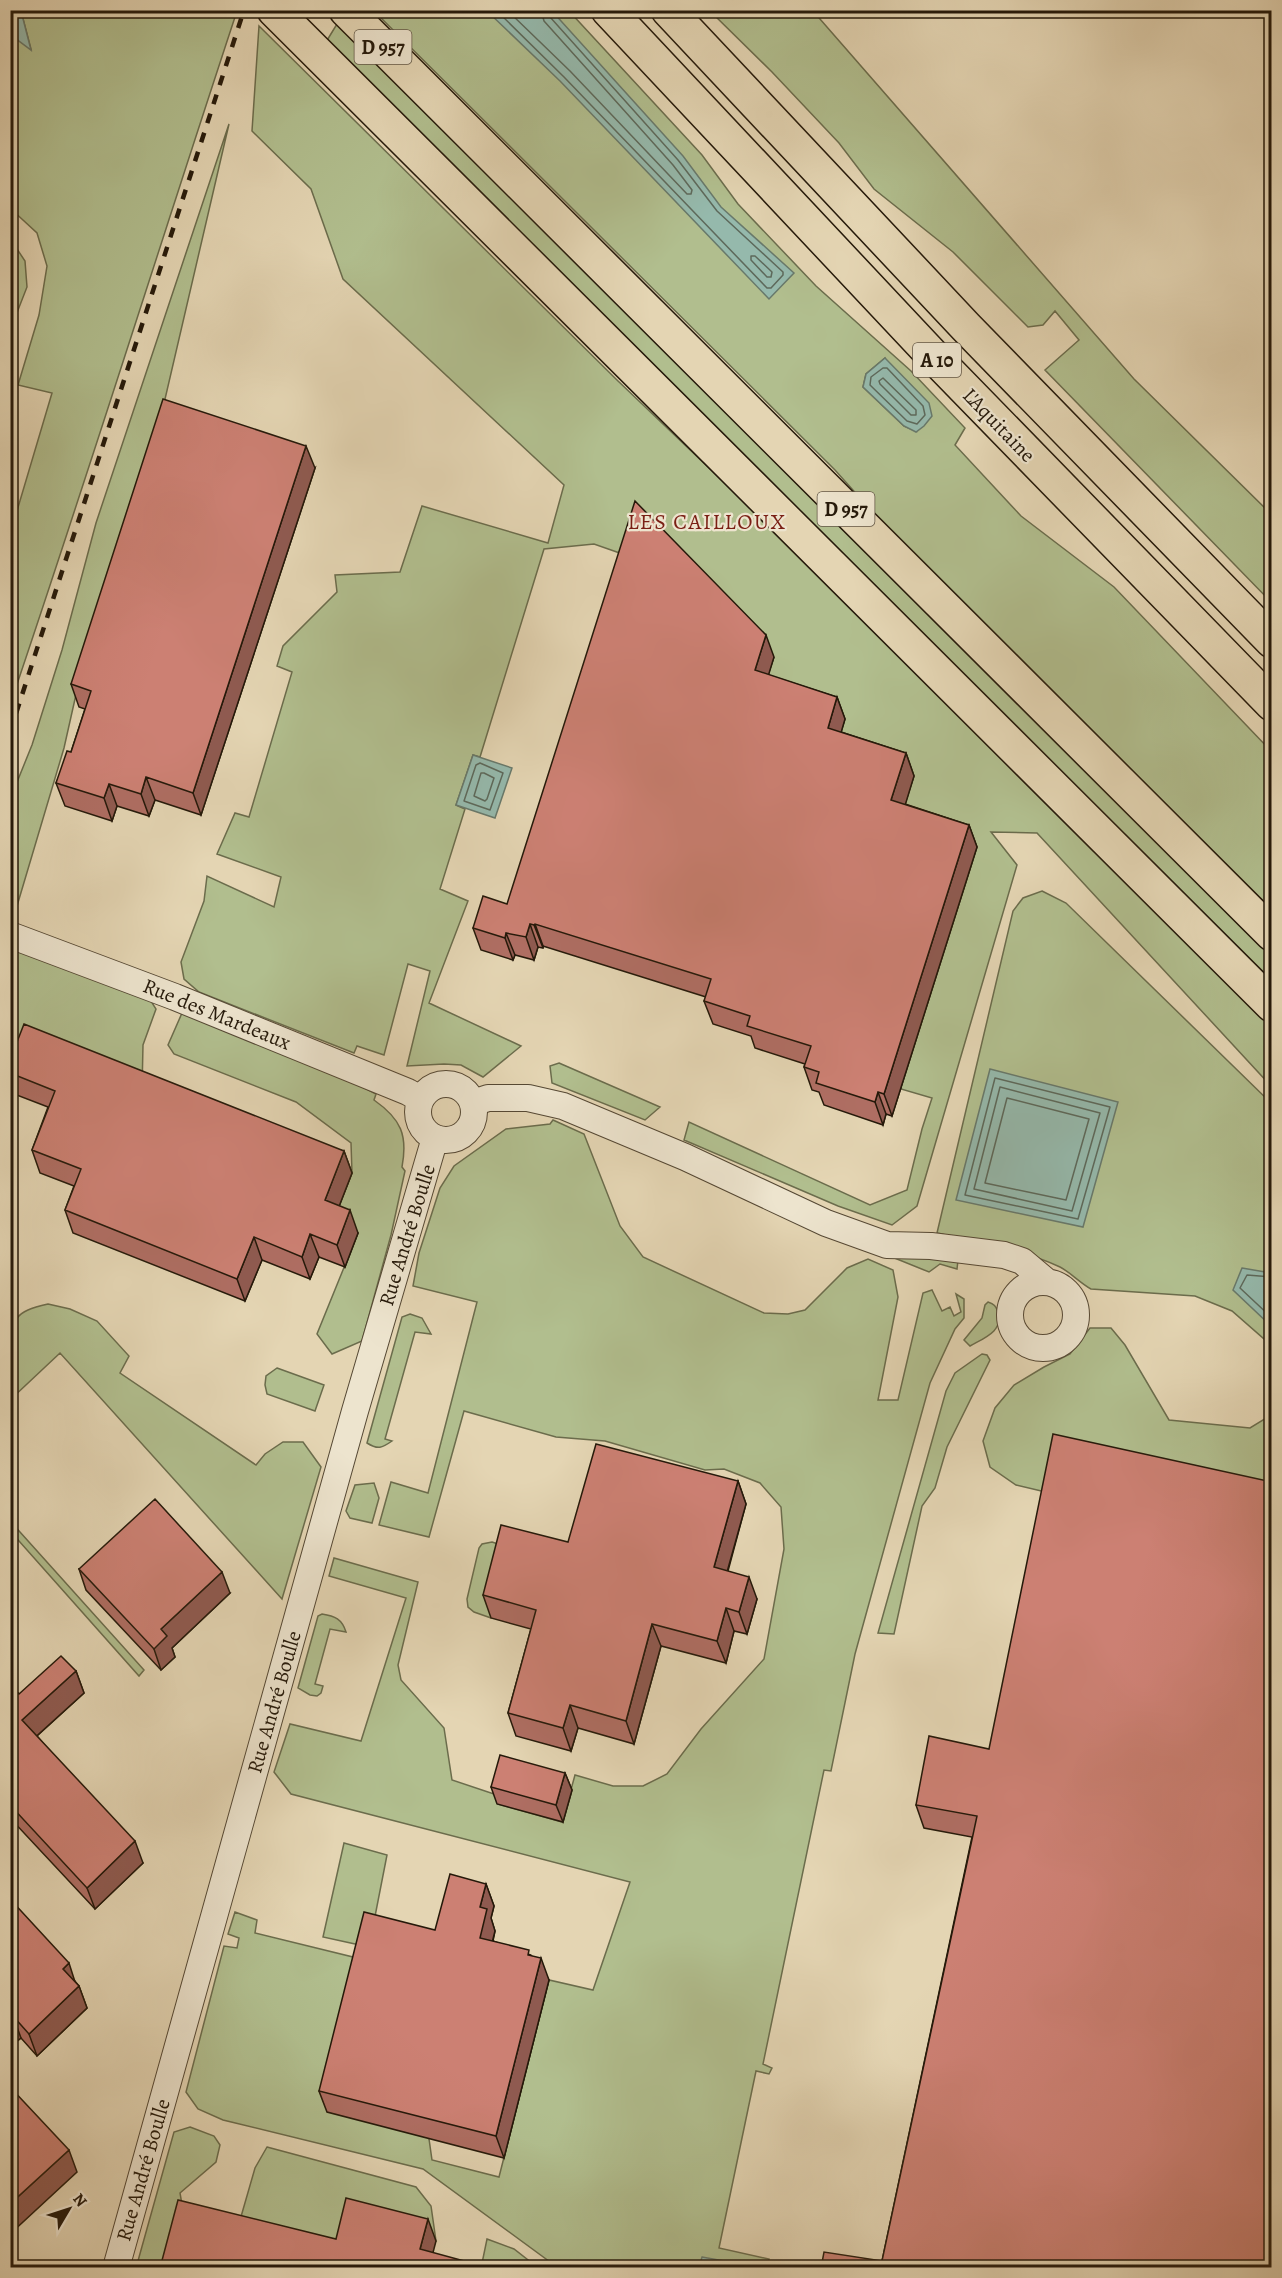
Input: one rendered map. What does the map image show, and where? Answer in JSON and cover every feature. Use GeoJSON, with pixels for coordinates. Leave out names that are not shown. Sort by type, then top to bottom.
{"type":"FeatureCollection","features":[{"type":"Feature","properties":{"kind":"main road","name":"D 957"},"geometry":{"type":"LineString","coordinates":[[274,10],[1272,1005]]}},
{"type":"Feature","properties":{"kind":"main road","name":"D 957"},"geometry":{"type":"LineString","coordinates":[[346,10],[1272,934]]}},
{"type":"Feature","properties":{"kind":"main road","name":"L'Aquitaine"},"geometry":{"type":"LineString","coordinates":[[608,10],[935,358],[1272,704]]}},
{"type":"Feature","properties":{"kind":"main road","name":"A 10"},"geometry":{"type":"LineString","coordinates":[[668,10],[959,319],[1272,641]]}},
{"type":"Feature","properties":{"kind":"street","name":"Rue des Mardeaux"},"geometry":{"type":"LineString","coordinates":[[10,935],[174,997],[408,1092],[420,1099]]}},
{"type":"Feature","properties":{"kind":"street"},"geometry":{"type":"LineString","coordinates":[[448,1083],[464,1089],[473,1103],[475,1112],[469,1129],[454,1139],[435,1138],[422,1126],[418,1108],[420,1099],[432,1087],[448,1083]]}},
{"type":"Feature","properties":{"kind":"street"},"geometry":{"type":"LineString","coordinates":[[473,1103],[488,1098],[528,1098],[563,1106],[685,1157],[826,1223],[887,1245],[931,1246],[1004,1255],[1022,1261],[1047,1282]]}},
{"type":"Feature","properties":{"kind":"street","name":"Rue André Boulle"},"geometry":{"type":"LineString","coordinates":[[116,2268],[355,1412],[435,1138]]}},
{"type":"Feature","properties":{"kind":"street"},"geometry":{"type":"LineString","coordinates":[[985,1254],[1003,1268],[1019,1291]]}},
{"type":"Feature","properties":{"kind":"street"},"geometry":{"type":"LineString","coordinates":[[1037,1282],[1047,1282],[1056,1284],[1069,1295],[1076,1309],[1073,1329],[1067,1338],[1058,1345],[1036,1348],[1017,1337],[1009,1317],[1011,1305],[1019,1291],[1037,1282]]}},
{"type":"Feature","properties":{"kind":"green space"},"geometry":{"type":"Polygon","coordinates":[[[21,11],[237,11],[11,702],[11,531],[52,393],[18,385],[39,315],[47,266],[37,233],[11,209],[11,35],[31,49],[21,11]]]}},
{"type":"Feature","properties":{"kind":"green space"},"geometry":{"type":"Polygon","coordinates":[[[374,11],[569,11],[702,155],[738,204],[816,286],[911,371],[965,428],[955,445],[1021,516],[1114,587],[1271,751],[1271,915],[912,556],[835,470],[374,11]],[[885,358],[866,374],[863,387],[904,426],[916,431],[885,358]]]}},
{"type":"Feature","properties":{"kind":"green space"},"geometry":{"type":"Polygon","coordinates":[[[710,11],[813,11],[1134,379],[1271,514],[1271,602],[1045,370],[1079,340],[1055,311],[1043,325],[1028,327],[953,252],[874,189],[839,143],[710,11]]]}},
{"type":"Feature","properties":{"kind":"green space"},"geometry":{"type":"Polygon","coordinates":[[[337,24],[1271,953],[1271,987],[326,42],[337,24]]]}},
{"type":"Feature","properties":{"kind":"green space"},"geometry":{"type":"Polygon","coordinates":[[[259,26],[618,381],[889,640],[1271,1026],[1271,1086],[1037,833],[991,832],[1017,865],[917,1206],[892,1225],[838,1206],[684,1140],[689,1122],[870,1205],[907,1190],[932,1098],[901,1089],[900,822],[763,693],[631,557],[594,544],[544,549],[480,757],[473,755],[456,805],[465,809],[440,889],[468,901],[429,1003],[521,1046],[483,1077],[461,1065],[407,1066],[430,971],[408,964],[384,1055],[357,1046],[354,1053],[199,992],[184,979],[181,962],[204,901],[207,876],[274,907],[281,877],[217,854],[235,813],[249,817],[292,672],[277,666],[283,646],[337,592],[335,575],[400,572],[422,506],[548,543],[564,485],[343,279],[311,189],[252,131],[259,26]]]}},
{"type":"Feature","properties":{"kind":"green space"},"geometry":{"type":"Polygon","coordinates":[[[229,124],[162,412],[86,650],[64,748],[17,906],[11,910],[11,797],[32,745],[62,650],[96,523],[229,124]]]}},
{"type":"Feature","properties":{"kind":"green space"},"geometry":{"type":"Polygon","coordinates":[[[11,240],[25,261],[27,287],[11,328],[11,240]]]}},
{"type":"Feature","properties":{"kind":"green space"},"geometry":{"type":"Polygon","coordinates":[[[1042,891],[1066,903],[1271,1103],[1271,1345],[1232,1311],[1195,1296],[1091,1289],[1064,1269],[1030,1255],[937,1233],[1013,911],[1023,898],[1042,891]]]}},
{"type":"Feature","properties":{"kind":"green space"},"geometry":{"type":"Polygon","coordinates":[[[11,947],[151,1001],[156,1009],[143,1045],[142,1090],[14,1094],[11,1101],[11,947]]]}},
{"type":"Feature","properties":{"kind":"green space"},"geometry":{"type":"Polygon","coordinates":[[[182,1013],[340,1075],[376,1094],[374,1100],[396,1121],[403,1137],[402,1167],[405,1171],[391,1235],[362,1341],[332,1354],[317,1334],[358,1233],[333,1222],[352,1173],[351,1143],[296,1102],[174,1054],[168,1045],[182,1013]]]}},
{"type":"Feature","properties":{"kind":"green space"},"geometry":{"type":"Polygon","coordinates":[[[559,1063],[660,1107],[645,1120],[552,1083],[550,1066],[559,1063]]]}},
{"type":"Feature","properties":{"kind":"green space"},"geometry":{"type":"Polygon","coordinates":[[[553,1120],[584,1134],[620,1226],[643,1257],[764,1313],[788,1314],[805,1310],[847,1268],[868,1259],[893,1270],[898,1297],[878,1400],[898,1400],[923,1293],[932,1290],[942,1311],[950,1307],[954,1316],[961,1312],[956,1294],[964,1299],[964,1318],[955,1329],[930,1383],[855,1654],[831,1771],[824,1770],[763,2064],[772,2068],[769,2074],[756,2071],[719,2248],[769,2259],[767,2267],[557,2267],[423,2169],[223,2120],[198,2109],[186,2092],[224,1946],[237,1948],[239,1938],[228,1934],[235,1912],[257,1920],[255,1933],[365,1960],[429,2139],[432,2160],[499,2177],[549,1980],[593,1990],[630,1882],[291,1794],[274,1772],[290,1724],[361,1741],[406,1598],[329,1576],[334,1558],[418,1582],[398,1665],[401,1680],[444,1728],[452,1780],[500,1796],[498,1804],[562,1822],[575,1775],[613,1786],[643,1786],[667,1774],[701,1729],[764,1659],[784,1549],[781,1507],[760,1483],[724,1469],[705,1470],[605,1441],[556,1437],[464,1411],[429,1537],[379,1525],[391,1482],[428,1493],[477,1302],[413,1286],[419,1253],[440,1188],[454,1166],[506,1129],[550,1124],[553,1120]]]}},
{"type":"Feature","properties":{"kind":"green space"},"geometry":{"type":"Polygon","coordinates":[[[893,1252],[958,1260],[957,1269],[940,1264],[929,1272],[892,1257],[893,1252]]]}},
{"type":"Feature","properties":{"kind":"green space"},"geometry":{"type":"Polygon","coordinates":[[[988,1302],[997,1310],[998,1324],[987,1337],[970,1346],[964,1340],[982,1318],[988,1302]]]}},
{"type":"Feature","properties":{"kind":"green space"},"geometry":{"type":"Polygon","coordinates":[[[48,1304],[70,1309],[97,1321],[129,1356],[120,1373],[256,1465],[265,1454],[283,1442],[303,1442],[321,1467],[282,1599],[60,1353],[11,1399],[11,1360],[16,1351],[15,1323],[22,1313],[48,1304]]]}},
{"type":"Feature","properties":{"kind":"green space"},"geometry":{"type":"Polygon","coordinates":[[[410,1314],[422,1318],[431,1334],[415,1332],[385,1439],[392,1441],[383,1447],[374,1447],[367,1443],[402,1317],[410,1314]]]}},
{"type":"Feature","properties":{"kind":"green space"},"geometry":{"type":"Polygon","coordinates":[[[1090,1328],[1111,1328],[1125,1345],[1169,1420],[1250,1428],[1271,1415],[1271,1503],[1054,1494],[1016,1485],[990,1467],[983,1441],[995,1408],[1014,1385],[1070,1354],[1090,1328]]]}},
{"type":"Feature","properties":{"kind":"green space"},"geometry":{"type":"Polygon","coordinates":[[[982,1354],[987,1355],[990,1360],[947,1447],[935,1488],[922,1506],[894,1634],[878,1633],[946,1391],[955,1373],[982,1354]]]}},
{"type":"Feature","properties":{"kind":"green space"},"geometry":{"type":"Polygon","coordinates":[[[277,1368],[324,1385],[315,1411],[267,1394],[266,1376],[277,1368]]]}},
{"type":"Feature","properties":{"kind":"green space"},"geometry":{"type":"Polygon","coordinates":[[[374,1483],[379,1498],[372,1523],[350,1518],[346,1511],[355,1485],[374,1483]]]}},
{"type":"Feature","properties":{"kind":"green space"},"geometry":{"type":"Polygon","coordinates":[[[11,1522],[144,1670],[139,1676],[11,1532],[11,1522]]]}},
{"type":"Feature","properties":{"kind":"green space"},"geometry":{"type":"Polygon","coordinates":[[[492,1542],[510,1548],[491,1618],[474,1612],[468,1607],[467,1599],[479,1548],[482,1544],[492,1542]]]}},
{"type":"Feature","properties":{"kind":"green space"},"geometry":{"type":"Polygon","coordinates":[[[322,1614],[337,1619],[346,1632],[330,1629],[315,1684],[323,1686],[321,1693],[317,1696],[298,1688],[318,1616],[322,1614]]]}},
{"type":"Feature","properties":{"kind":"green space"},"geometry":{"type":"Polygon","coordinates":[[[344,1843],[387,1855],[369,1947],[323,1937],[344,1843]]]}},
{"type":"Feature","properties":{"kind":"green space"},"geometry":{"type":"Polygon","coordinates":[[[190,2127],[214,2136],[220,2145],[216,2162],[180,2193],[185,2222],[173,2267],[136,2268],[174,2132],[190,2127]]]}},
{"type":"Feature","properties":{"kind":"green space"},"geometry":{"type":"Polygon","coordinates":[[[267,2147],[416,2187],[431,2206],[436,2241],[354,2220],[344,2261],[236,2234],[255,2168],[267,2147]]]}},
{"type":"Feature","properties":{"kind":"green space"},"geometry":{"type":"Polygon","coordinates":[[[487,2239],[514,2249],[537,2267],[481,2268],[487,2239]]]}},
{"type":"Feature","properties":{"kind":"water"},"geometry":{"type":"Polygon","coordinates":[[[11,10],[21,11],[31,50],[11,35],[11,10]]]}},
{"type":"Feature","properties":{"kind":"water"},"geometry":{"type":"Polygon","coordinates":[[[487,11],[552,11],[683,156],[721,207],[794,273],[769,299],[560,81],[487,11]]]}},
{"type":"Feature","properties":{"kind":"water"},"geometry":{"type":"Polygon","coordinates":[[[885,358],[929,403],[932,416],[916,432],[904,426],[863,387],[866,374],[885,358]]]}},
{"type":"Feature","properties":{"kind":"water"},"geometry":{"type":"Polygon","coordinates":[[[473,755],[512,768],[495,818],[456,805],[473,755]]]}},
{"type":"Feature","properties":{"kind":"water"},"geometry":{"type":"Polygon","coordinates":[[[990,1069],[1118,1102],[1083,1227],[956,1200],[990,1069]]]}},
{"type":"Feature","properties":{"kind":"water"},"geometry":{"type":"Polygon","coordinates":[[[1242,1268],[1271,1273],[1271,1326],[1233,1290],[1242,1268]]]}},
{"type":"Feature","properties":{"kind":"water"},"geometry":{"type":"Polygon","coordinates":[[[702,2257],[757,2267],[699,2267],[702,2257]]]}},
{"type":"Feature","properties":{"kind":"building"},"geometry":{"type":"Polygon","coordinates":[[[163,399],[306,446],[193,793],[146,777],[141,794],[109,784],[104,798],[56,783],[67,751],[71,752],[91,691],[71,684],[163,399]]]}},
{"type":"Feature","properties":{"kind":"building"},"geometry":{"type":"Polygon","coordinates":[[[635,501],[766,635],[755,670],[837,697],[828,728],[906,753],[891,800],[969,825],[884,1094],[878,1092],[875,1102],[816,1083],[819,1072],[804,1067],[811,1046],[747,1026],[750,1016],[704,1001],[711,979],[535,924],[530,924],[526,937],[506,933],[505,938],[473,928],[483,896],[507,904],[635,501]]]}},
{"type":"Feature","properties":{"kind":"building"},"geometry":{"type":"Polygon","coordinates":[[[24,1024],[344,1151],[325,1200],[350,1210],[337,1245],[310,1234],[302,1257],[254,1237],[237,1279],[65,1210],[81,1169],[32,1150],[55,1091],[10,1073],[10,1060],[24,1024]]]}},
{"type":"Feature","properties":{"kind":"building"},"geometry":{"type":"Polygon","coordinates":[[[1053,1434],[1272,1482],[1272,2268],[821,2268],[824,2252],[882,2261],[977,1816],[916,1805],[929,1736],[989,1749],[1053,1434]]]}},
{"type":"Feature","properties":{"kind":"building"},"geometry":{"type":"Polygon","coordinates":[[[596,1444],[738,1481],[714,1567],[749,1577],[739,1612],[726,1608],[717,1641],[652,1624],[626,1721],[570,1705],[563,1728],[508,1713],[536,1610],[483,1595],[501,1525],[568,1542],[596,1444]]]}},
{"type":"Feature","properties":{"kind":"building"},"geometry":{"type":"Polygon","coordinates":[[[155,1499],[222,1572],[161,1629],[167,1636],[154,1649],[79,1569],[155,1499]]]}},
{"type":"Feature","properties":{"kind":"building"},"geometry":{"type":"Polygon","coordinates":[[[61,1656],[76,1671],[22,1720],[135,1841],[87,1888],[10,1805],[10,1685],[19,1694],[61,1656]]]}},
{"type":"Feature","properties":{"kind":"building"},"geometry":{"type":"Polygon","coordinates":[[[500,1755],[565,1773],[556,1805],[491,1787],[500,1755]]]}},
{"type":"Feature","properties":{"kind":"building"},"geometry":{"type":"Polygon","coordinates":[[[450,1874],[486,1884],[480,1907],[487,1909],[480,1938],[529,1950],[528,1955],[541,1958],[496,2136],[319,2091],[364,1912],[435,1930],[450,1874]]]}},
{"type":"Feature","properties":{"kind":"building"},"geometry":{"type":"Polygon","coordinates":[[[10,1899],[69,1963],[63,1969],[79,1986],[29,2034],[13,2016],[10,2018],[10,1899]]]}},
{"type":"Feature","properties":{"kind":"building"},"geometry":{"type":"Polygon","coordinates":[[[10,2087],[69,2150],[10,2204],[10,2087]]]}},
{"type":"Feature","properties":{"kind":"building"},"geometry":{"type":"Polygon","coordinates":[[[346,2198],[428,2219],[420,2249],[490,2268],[160,2268],[178,2200],[336,2239],[346,2198]]]}},
{"type":"Feature","properties":{"kind":"railway"},"geometry":{"type":"LineString","coordinates":[[10,732],[244,10]]}},
{"type":"Feature","properties":{"kind":"district","name":"LES CAILLOUX"},"geometry":{"type":"Point","coordinates":[707,522]}}]}
